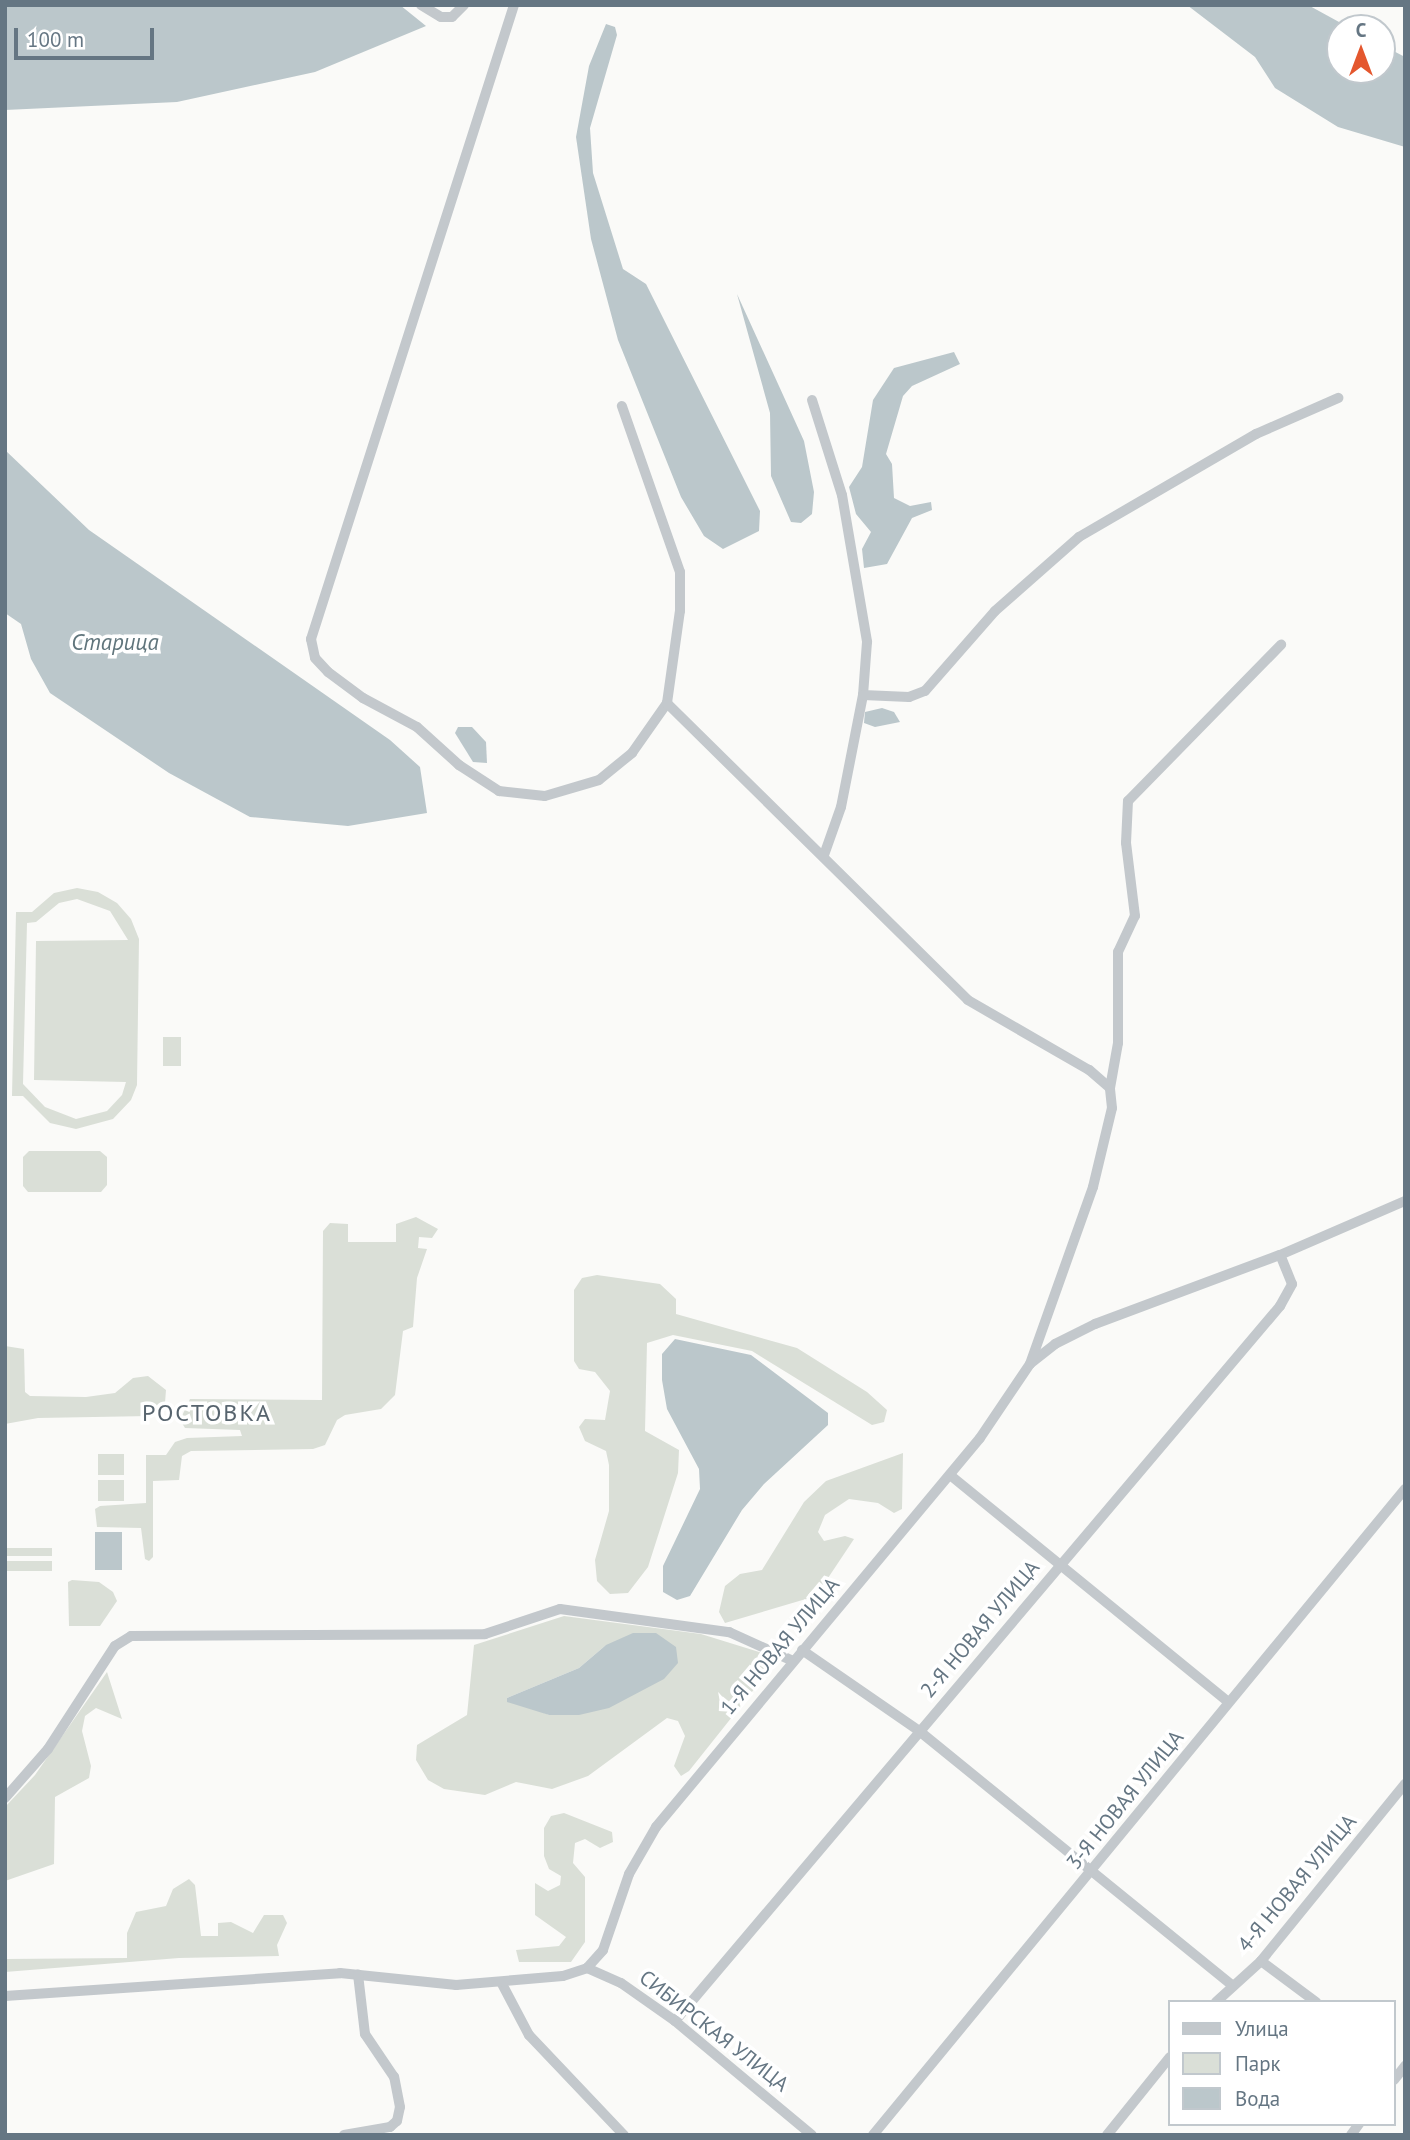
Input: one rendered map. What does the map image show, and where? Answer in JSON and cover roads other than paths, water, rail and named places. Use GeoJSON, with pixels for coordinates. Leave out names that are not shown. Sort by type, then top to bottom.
{"type":"FeatureCollection","features":[{"type":"Feature","properties":{"kind":"street"},"geometry":{"type":"LineString","coordinates":[[421,5],[440,17],[452,17],[464,5]]}},
{"type":"Feature","properties":{"kind":"street"},"geometry":{"type":"LineString","coordinates":[[514,5],[339,544],[313,628],[311,649],[328,672],[363,698],[417,727],[484,783],[514,795],[545,796],[599,780],[632,753],[667,703],[680,611],[680,572],[622,407]]}},
{"type":"Feature","properties":{"kind":"street"},"geometry":{"type":"LineString","coordinates":[[863,695],[908,696],[925,691],[995,611],[1079,537],[1256,434],[1338,398]]}},
{"type":"Feature","properties":{"kind":"street"},"geometry":{"type":"LineString","coordinates":[[812,400],[842,495],[857,567],[867,642],[863,695],[841,807],[824,855]]}},
{"type":"Feature","properties":{"kind":"street"},"geometry":{"type":"LineString","coordinates":[[1030,1364],[1063,1282],[1093,1187],[1112,1108],[1110,1088],[1118,1043],[1118,953],[1135,916],[1126,843],[1128,801],[1281,645]]}},
{"type":"Feature","properties":{"kind":"street"},"geometry":{"type":"LineString","coordinates":[[667,703],[968,1000],[1089,1070],[1110,1088]]}},
{"type":"Feature","properties":{"kind":"street"},"geometry":{"type":"LineString","coordinates":[[1030,1364],[1055,1344],[1095,1324],[1280,1255],[1405,1201]]}},
{"type":"Feature","properties":{"kind":"street","name":"2-Я НОВАЯ УЛИЦА"},"geometry":{"type":"LineString","coordinates":[[675,2021],[918,1730],[1289,1294],[1290,1273],[1280,1255]]}},
{"type":"Feature","properties":{"kind":"street","name":"1-Я НОВАЯ УЛИЦА"},"geometry":{"type":"LineString","coordinates":[[587,1968],[603,1950],[629,1874],[656,1827],[950,1475],[1030,1364]]}},
{"type":"Feature","properties":{"kind":"street"},"geometry":{"type":"LineString","coordinates":[[950,1475],[1058,1566],[1228,1702]]}},
{"type":"Feature","properties":{"kind":"street","name":"3-Я НОВАЯ УЛИЦА"},"geometry":{"type":"LineString","coordinates":[[873,2135],[1092,1873],[1228,1702],[1405,1489]]}},
{"type":"Feature","properties":{"kind":"street"},"geometry":{"type":"LineString","coordinates":[[5,1798],[48,1749],[115,1646],[131,1636],[485,1634],[560,1609],[729,1632],[793,1661]]}},
{"type":"Feature","properties":{"kind":"street"},"geometry":{"type":"LineString","coordinates":[[802,1650],[918,1730],[1231,1984]]}},
{"type":"Feature","properties":{"kind":"street","name":"4-Я НОВАЯ УЛИЦА"},"geometry":{"type":"LineString","coordinates":[[1218,2000],[1231,1984],[1261,1961],[1405,1784]]}},
{"type":"Feature","properties":{"kind":"street"},"geometry":{"type":"LineString","coordinates":[[1261,1961],[1313,2000]]}},
{"type":"Feature","properties":{"kind":"street"},"geometry":{"type":"LineString","coordinates":[[5,1996],[358,1974],[440,1985],[563,1976],[587,1968]]}},
{"type":"Feature","properties":{"kind":"street","name":"СИБИРСКАЯ УЛИЦА"},"geometry":{"type":"LineString","coordinates":[[587,1968],[621,1983],[675,2021],[812,2135]]}},
{"type":"Feature","properties":{"kind":"street"},"geometry":{"type":"LineString","coordinates":[[344,2135],[390,2127],[397,2121],[400,2107],[394,2077],[365,2034],[358,1974]]}},
{"type":"Feature","properties":{"kind":"street"},"geometry":{"type":"LineString","coordinates":[[501,1982],[529,2035],[624,2135]]}},
{"type":"Feature","properties":{"kind":"street"},"geometry":{"type":"LineString","coordinates":[[1107,2135],[1168,2059]]}},
{"type":"Feature","properties":{"kind":"water"},"geometry":{"type":"Polygon","coordinates":[[[5,5],[400,5],[426,26],[315,72],[177,102],[5,110],[5,5]]]}},
{"type":"Feature","properties":{"kind":"water"},"geometry":{"type":"Polygon","coordinates":[[[1187,5],[1308,5],[1326,15],[1326,84],[1396,84],[1396,52],[1405,57],[1405,147],[1338,127],[1275,88],[1255,57],[1187,5]]]}},
{"type":"Feature","properties":{"kind":"water"},"geometry":{"type":"Polygon","coordinates":[[[606,24],[615,27],[617,35],[590,128],[593,173],[623,269],[646,284],[760,511],[759,531],[723,549],[704,536],[681,497],[618,340],[591,239],[576,137],[589,66],[606,24]]]}},
{"type":"Feature","properties":{"kind":"water"},"geometry":{"type":"Polygon","coordinates":[[[737,294],[804,441],[814,492],[812,514],[801,523],[791,522],[771,476],[770,413],[737,294]]]}},
{"type":"Feature","properties":{"kind":"water"},"geometry":{"type":"Polygon","coordinates":[[[954,352],[960,364],[912,386],[903,396],[886,454],[892,464],[894,498],[910,506],[931,502],[932,510],[912,518],[887,564],[864,568],[862,549],[871,532],[856,514],[849,487],[862,467],[873,400],[894,368],[954,352]]]}},
{"type":"Feature","properties":{"kind":"water","name":"Старица"},"geometry":{"type":"Polygon","coordinates":[[[5,450],[89,530],[390,740],[420,767],[427,813],[348,826],[250,817],[169,773],[50,693],[31,659],[21,624],[5,613],[5,450]]]}},
{"type":"Feature","properties":{"kind":"water"},"geometry":{"type":"Polygon","coordinates":[[[882,708],[894,712],[900,722],[875,727],[864,723],[865,712],[882,708]]]}},
{"type":"Feature","properties":{"kind":"water"},"geometry":{"type":"Polygon","coordinates":[[[458,727],[472,727],[486,742],[487,763],[473,762],[455,733],[458,727]]]}},
{"type":"Feature","properties":{"kind":"water"},"geometry":{"type":"Polygon","coordinates":[[[675,1339],[751,1355],[828,1413],[828,1425],[764,1484],[742,1510],[690,1596],[677,1600],[663,1592],[663,1566],[700,1489],[699,1469],[667,1409],[662,1380],[662,1354],[675,1339]]]}},
{"type":"Feature","properties":{"kind":"water"},"geometry":{"type":"Polygon","coordinates":[[[95,1532],[122,1532],[122,1570],[95,1570],[95,1532]]]}},
{"type":"Feature","properties":{"kind":"water"},"geometry":{"type":"Polygon","coordinates":[[[633,1633],[656,1633],[676,1647],[678,1663],[664,1679],[609,1708],[579,1715],[549,1715],[507,1702],[507,1698],[579,1668],[606,1645],[633,1633]]]}},
{"type":"Feature","properties":{"kind":"district","name":"РОСТОВКА"},"geometry":{"type":"Point","coordinates":[207,1413]}}]}
